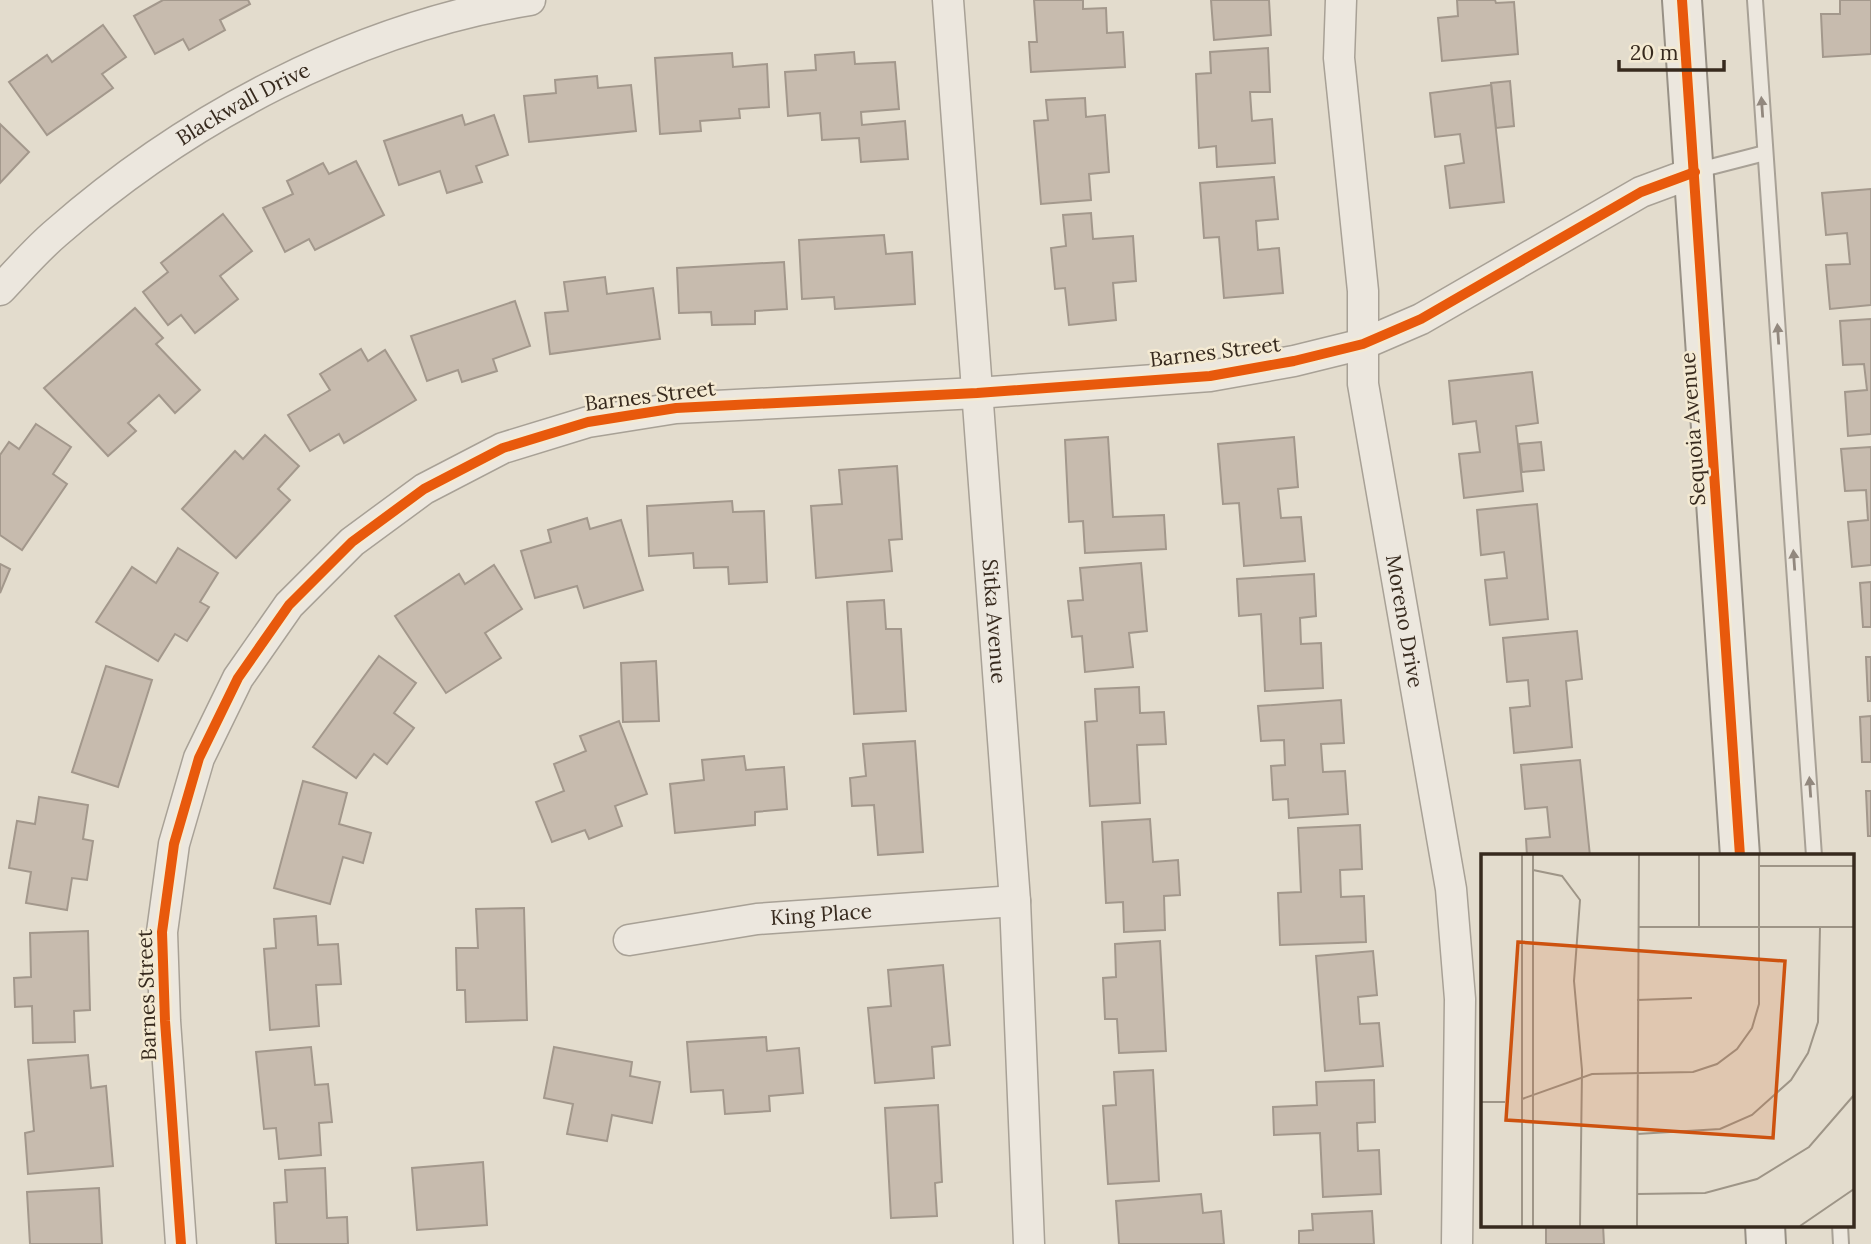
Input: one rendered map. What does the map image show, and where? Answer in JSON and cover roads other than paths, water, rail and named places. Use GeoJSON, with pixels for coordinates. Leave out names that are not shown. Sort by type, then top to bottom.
{"type":"FeatureCollection","features":[{"type":"Feature","properties":{"kind":"main road","name":"Sequoia Avenue"},"geometry":{"type":"LineString","coordinates":[[1682,0],[1740,854]]}},
{"type":"Feature","properties":{"kind":"main road"},"geometry":{"type":"LineString","coordinates":[[1765,1226],[1766,1244]]}},
{"type":"Feature","properties":{"kind":"street","name":"Blackwall Drive"},"geometry":{"type":"LineString","coordinates":[[0,290],[54,234],[152,156],[260,92],[374,41],[495,6],[530,0]]}},
{"type":"Feature","properties":{"kind":"street","name":"Sitka Avenue"},"geometry":{"type":"LineString","coordinates":[[948,0],[1015,901],[1029,1244]]}},
{"type":"Feature","properties":{"kind":"street","name":"Moreno Drive"},"geometry":{"type":"LineString","coordinates":[[1341,0],[1339,58],[1363,291],[1363,384],[1451,889],[1461,999],[1457,1244]]}},
{"type":"Feature","properties":{"kind":"street","name":"Barnes Street"},"geometry":{"type":"LineString","coordinates":[[181,1244],[165,1021],[162,932],[174,844],[199,758],[232,689],[289,605],[352,542],[424,489],[503,448],[588,422],[676,408],[977,393],[1210,376],[1294,361],[1363,344],[1421,319],[1641,192],[1695,172]]}},
{"type":"Feature","properties":{"kind":"street","name":"King Place"},"geometry":{"type":"LineString","coordinates":[[629,940],[757,919],[1015,901]]}},
{"type":"Feature","properties":{"kind":"lane"},"geometry":{"type":"LineString","coordinates":[[1755,0],[1814,854]]}},
{"type":"Feature","properties":{"kind":"lane"},"geometry":{"type":"LineString","coordinates":[[1695,172],[1765,153]]}},
{"type":"Feature","properties":{"kind":"lane"},"geometry":{"type":"LineString","coordinates":[[1840,1226],[1841,1244]]}}]}
